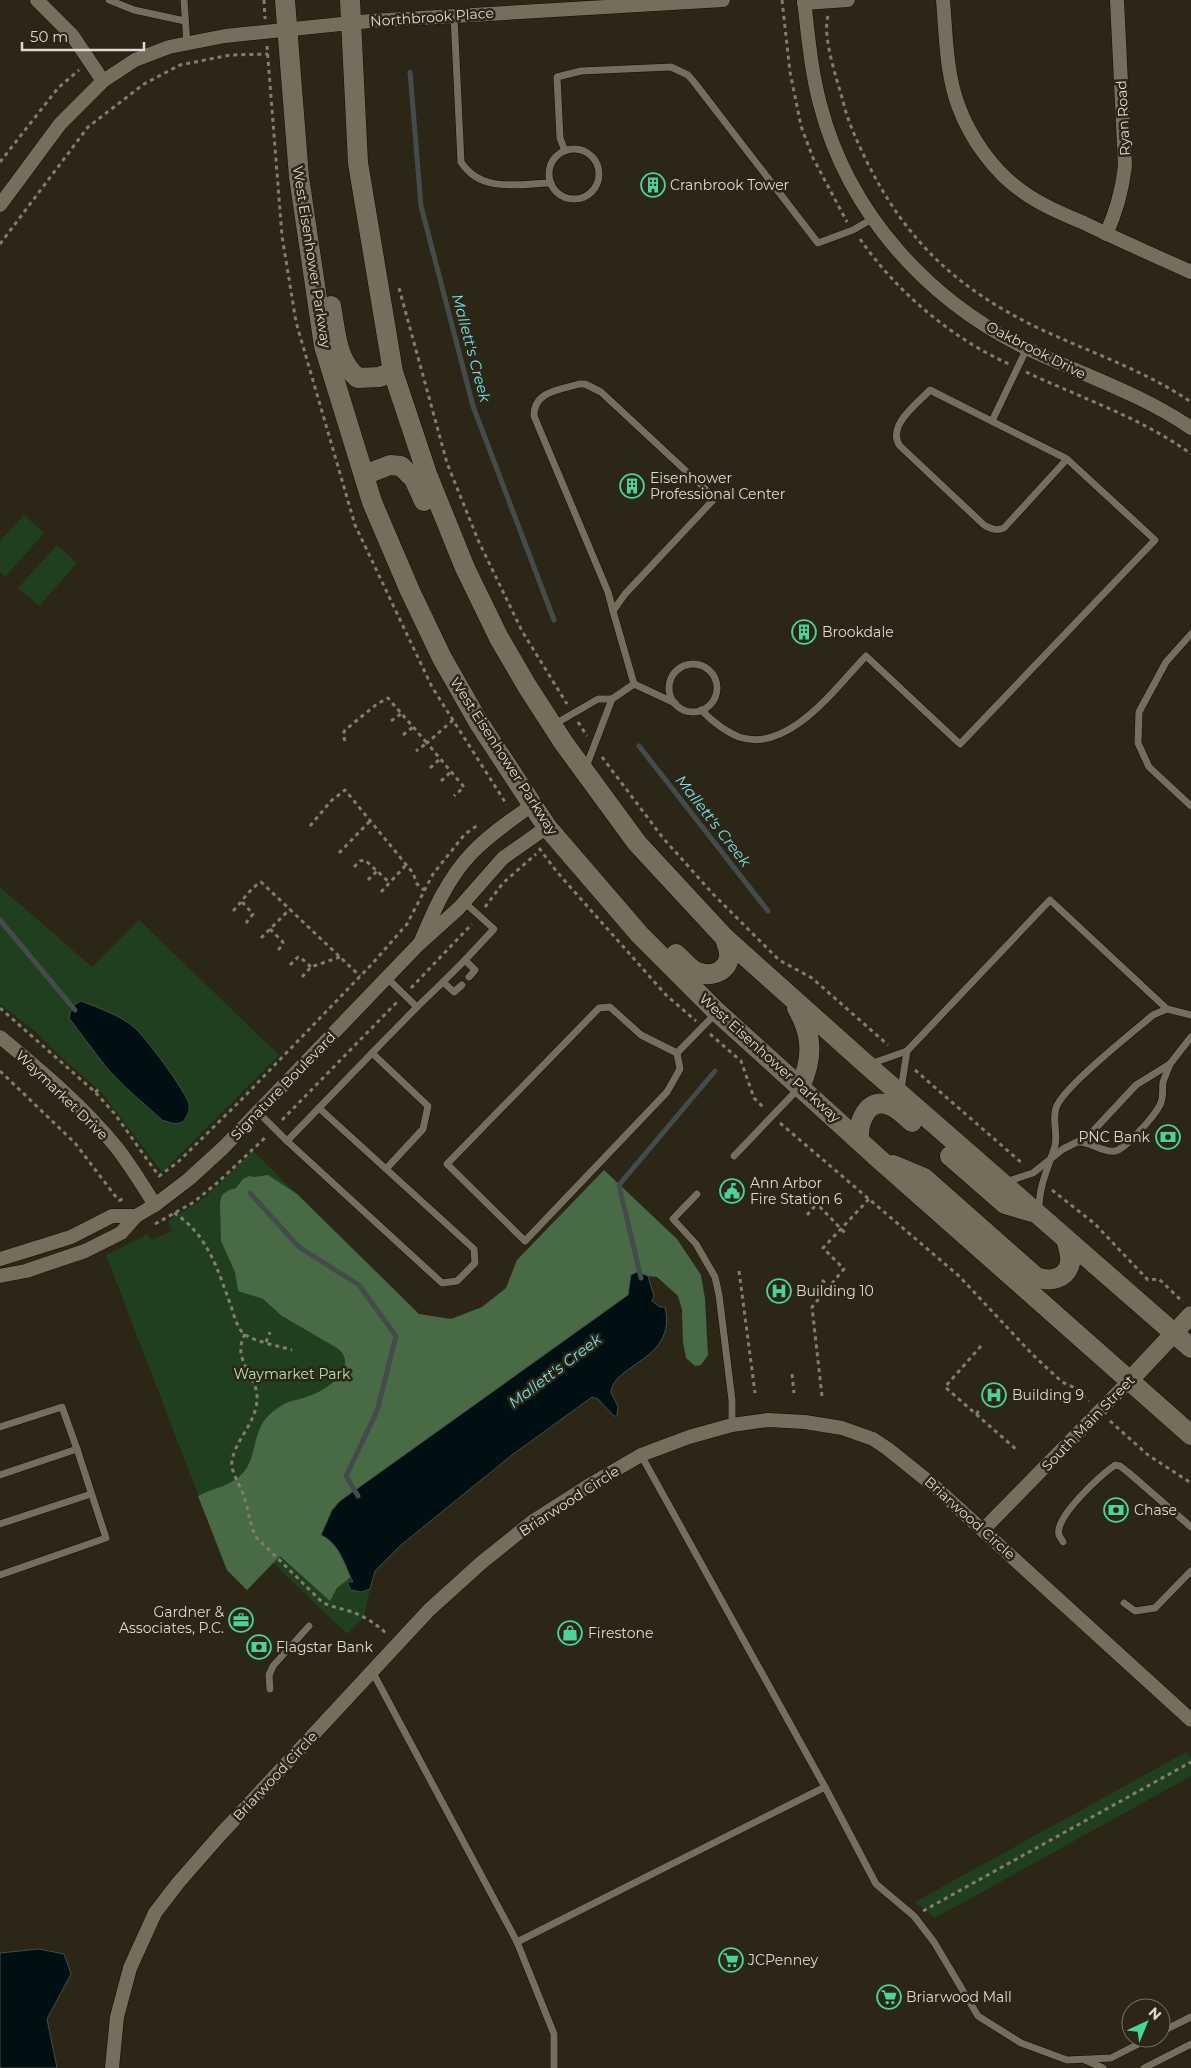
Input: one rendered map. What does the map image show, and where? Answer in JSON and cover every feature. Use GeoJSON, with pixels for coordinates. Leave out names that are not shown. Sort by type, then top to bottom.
{"type":"FeatureCollection","features":[{"type":"Feature","properties":{"kind":"main road","name":"West Eisenhower Parkway"},"geometry":{"type":"LineString","coordinates":[[285,0],[299,177],[324,346],[372,502],[406,582],[442,658],[479,723],[547,827],[640,936],[717,1012],[878,1158],[1191,1435]]}},
{"type":"Feature","properties":{"kind":"main road"},"geometry":{"type":"LineString","coordinates":[[350,0],[358,163],[393,372],[427,474],[465,568],[499,638],[552,725],[637,843],[724,938],[900,1095],[1191,1348]]}},
{"type":"Feature","properties":{"kind":"main road"},"geometry":{"type":"LineString","coordinates":[[299,177],[313,207],[340,351],[347,370],[358,378],[379,377],[393,372]]}},
{"type":"Feature","properties":{"kind":"main road"},"geometry":{"type":"LineString","coordinates":[[364,475],[390,465],[398,464],[409,472],[414,479],[467,602],[499,638]]}},
{"type":"Feature","properties":{"kind":"main road"},"geometry":{"type":"LineString","coordinates":[[560,843],[592,859],[653,930],[687,966],[696,972],[706,975],[717,973],[724,968],[730,953],[724,938]]}},
{"type":"Feature","properties":{"kind":"main road"},"geometry":{"type":"LineString","coordinates":[[791,999],[805,1022],[809,1038],[806,1073],[800,1087]]}},
{"type":"Feature","properties":{"kind":"main road"},"geometry":{"type":"LineString","coordinates":[[859,1140],[861,1120],[870,1107],[880,1103],[890,1105],[902,1113],[1005,1204],[1039,1214]]}},
{"type":"Feature","properties":{"kind":"main road"},"geometry":{"type":"LineString","coordinates":[[878,1158],[924,1178],[1036,1277],[1045,1280],[1056,1279],[1065,1272],[1070,1264],[1070,1253],[1066,1239]]}},
{"type":"Feature","properties":{"kind":"street"},"geometry":{"type":"LineString","coordinates":[[37,0],[72,35],[103,81]]}},
{"type":"Feature","properties":{"kind":"street","name":"Northbrook Place"},"geometry":{"type":"LineString","coordinates":[[287,28],[454,16],[558,4],[723,0]]}},
{"type":"Feature","properties":{"kind":"street"},"geometry":{"type":"LineString","coordinates":[[804,1],[848,0]]}},
{"type":"Feature","properties":{"kind":"street"},"geometry":{"type":"LineString","coordinates":[[943,0],[950,76],[958,105],[968,128],[984,154],[1000,172],[1022,192],[1047,206],[1191,272]]}},
{"type":"Feature","properties":{"kind":"street","name":"Ryan Road"},"geometry":{"type":"LineString","coordinates":[[1106,234],[1115,216],[1122,193],[1125,166],[1117,0]]}},
{"type":"Feature","properties":{"kind":"street","name":"Oakbrook Drive"},"geometry":{"type":"LineString","coordinates":[[804,1],[813,73],[830,138],[850,181],[872,219],[907,261],[949,300],[978,321],[1027,348],[1154,406],[1191,428]]}},
{"type":"Feature","properties":{"kind":"street"},"geometry":{"type":"LineString","coordinates":[[0,205],[60,124],[103,81],[135,60],[169,47],[225,36],[287,28]]}},
{"type":"Feature","properties":{"kind":"street","name":"Signature Boulevard"},"geometry":{"type":"LineString","coordinates":[[419,944],[442,894],[471,853],[532,805]]}},
{"type":"Feature","properties":{"kind":"street","name":"Signature Boulevard"},"geometry":{"type":"LineString","coordinates":[[0,1276],[26,1271],[86,1251],[121,1233],[136,1216],[156,1205],[189,1179],[258,1112],[419,944],[442,926],[503,858],[547,827]]}},
{"type":"Feature","properties":{"kind":"street","name":"Waymarket Drive"},"geometry":{"type":"LineString","coordinates":[[0,1037],[57,1086],[92,1120],[117,1148],[156,1205]]}},
{"type":"Feature","properties":{"kind":"street","name":"Signature Boulevard"},"geometry":{"type":"LineString","coordinates":[[0,1259],[71,1237],[112,1216],[136,1216]]}},
{"type":"Feature","properties":{"kind":"street","name":"South Main Street"},"geometry":{"type":"LineString","coordinates":[[984,1530],[1174,1333],[1188,1308]]}},
{"type":"Feature","properties":{"kind":"street","name":"Briarwood Circle"},"geometry":{"type":"LineString","coordinates":[[112,2068],[117,2017],[130,1968],[155,1913],[209,1848],[429,1610],[481,1563],[532,1522],[593,1483],[641,1456],[689,1437],[732,1425],[768,1420],[805,1422],[842,1428],[873,1439],[912,1467],[984,1530],[1191,1720]]}},
{"type":"Feature","properties":{"kind":"lane"},"geometry":{"type":"LineString","coordinates":[[109,0],[134,10],[186,20]]}},
{"type":"Feature","properties":{"kind":"lane"},"geometry":{"type":"LineString","coordinates":[[184,0],[187,44]]}},
{"type":"Feature","properties":{"kind":"lane"},"geometry":{"type":"LineString","coordinates":[[454,16],[459,152],[461,162],[473,177],[490,184],[551,183]]}},
{"type":"Feature","properties":{"kind":"lane"},"geometry":{"type":"LineString","coordinates":[[565,151],[560,138],[557,77],[581,71],[671,67],[688,75],[694,82],[818,244],[853,230],[872,219]]}},
{"type":"Feature","properties":{"kind":"lane"},"geometry":{"type":"LineString","coordinates":[[574,149],[584,151],[592,157],[597,165],[599,174],[597,184],[591,192],[583,197],[574,199],[564,197],[556,191],[551,183],[549,174],[551,164],[557,156],[565,151],[574,149]]}},
{"type":"Feature","properties":{"kind":"lane"},"geometry":{"type":"LineString","coordinates":[[992,421],[1027,348]]}},
{"type":"Feature","properties":{"kind":"lane"},"geometry":{"type":"LineString","coordinates":[[613,611],[626,594],[715,498],[601,392],[585,384],[579,384],[547,393],[541,397],[536,403],[534,416],[608,592],[613,611],[634,684],[691,712],[708,706],[714,698],[717,690],[715,680],[710,672],[703,667],[694,664],[685,665],[671,677],[669,686],[670,696],[675,704]]}},
{"type":"Feature","properties":{"kind":"lane"},"geometry":{"type":"LineString","coordinates":[[700,710],[725,731],[740,737],[752,739],[781,734],[795,728],[809,716],[866,656],[960,744],[1155,540],[1067,460],[930,390],[900,422],[895,431],[896,440],[984,525],[991,529],[998,530],[1004,528],[1067,460]]}},
{"type":"Feature","properties":{"kind":"lane"},"geometry":{"type":"LineString","coordinates":[[1191,634],[1166,662],[1139,712],[1138,743],[1149,767],[1191,806]]}},
{"type":"Feature","properties":{"kind":"lane"},"geometry":{"type":"LineString","coordinates":[[552,725],[598,699],[612,699],[634,684]]}},
{"type":"Feature","properties":{"kind":"lane"},"geometry":{"type":"LineString","coordinates":[[584,770],[595,747],[612,699]]}},
{"type":"Feature","properties":{"kind":"lane"},"geometry":{"type":"LineString","coordinates":[[867,1065],[907,1051],[1050,900],[1167,1008],[1191,1015]]}},
{"type":"Feature","properties":{"kind":"lane"},"geometry":{"type":"LineString","coordinates":[[287,1141],[494,929],[464,902]]}},
{"type":"Feature","properties":{"kind":"lane"},"geometry":{"type":"LineString","coordinates":[[465,960],[475,970],[469,977]]}},
{"type":"Feature","properties":{"kind":"lane"},"geometry":{"type":"LineString","coordinates":[[387,978],[417,1007]]}},
{"type":"Feature","properties":{"kind":"lane"},"geometry":{"type":"LineString","coordinates":[[443,982],[454,992],[462,985]]}},
{"type":"Feature","properties":{"kind":"lane"},"geometry":{"type":"LineString","coordinates":[[610,1006],[641,1035],[677,1052],[680,1069],[667,1092],[525,1241],[448,1164],[599,1008],[610,1006]]}},
{"type":"Feature","properties":{"kind":"lane"},"geometry":{"type":"LineString","coordinates":[[1039,1214],[1039,1192],[1056,1140],[1054,1125],[1056,1107],[1068,1089],[1153,1015],[1167,1008]]}},
{"type":"Feature","properties":{"kind":"lane"},"geometry":{"type":"LineString","coordinates":[[677,1052],[717,1012]]}},
{"type":"Feature","properties":{"kind":"lane"},"geometry":{"type":"LineString","coordinates":[[1077,1142],[1086,1142],[1105,1150],[1116,1151],[1127,1145],[1161,1104],[1163,1083],[1170,1064],[1191,1037]]}},
{"type":"Feature","properties":{"kind":"lane"},"geometry":{"type":"LineString","coordinates":[[900,1095],[907,1051]]}},
{"type":"Feature","properties":{"kind":"lane"},"geometry":{"type":"LineString","coordinates":[[372,1053],[428,1106],[423,1129],[386,1169]]}},
{"type":"Feature","properties":{"kind":"lane"},"geometry":{"type":"LineString","coordinates":[[1003,1183],[1033,1173],[1063,1149],[1094,1130],[1136,1085],[1170,1064]]}},
{"type":"Feature","properties":{"kind":"lane"},"geometry":{"type":"LineString","coordinates":[[734,1156],[800,1087]]}},
{"type":"Feature","properties":{"kind":"lane"},"geometry":{"type":"LineString","coordinates":[[258,1112],[287,1141],[442,1283],[457,1281],[474,1263],[474,1249],[319,1108]]}},
{"type":"Feature","properties":{"kind":"lane"},"geometry":{"type":"LineString","coordinates":[[698,1194],[673,1219],[696,1244],[715,1277],[732,1400],[732,1425]]}},
{"type":"Feature","properties":{"kind":"lane"},"geometry":{"type":"LineString","coordinates":[[0,1427],[62,1407],[106,1538],[0,1575]]}},
{"type":"Feature","properties":{"kind":"lane"},"geometry":{"type":"LineString","coordinates":[[0,1475],[77,1449]]}},
{"type":"Feature","properties":{"kind":"lane"},"geometry":{"type":"LineString","coordinates":[[641,1456],[825,1787],[876,1884],[914,1916],[934,1942],[978,2016],[1021,2042],[1067,2060],[1112,2058],[1131,2048]]}},
{"type":"Feature","properties":{"kind":"lane"},"geometry":{"type":"LineString","coordinates":[[1064,1542],[1059,1535],[1065,1515],[1093,1484],[1115,1465],[1129,1472],[1191,1527]]}},
{"type":"Feature","properties":{"kind":"lane"},"geometry":{"type":"LineString","coordinates":[[0,1524],[91,1494]]}},
{"type":"Feature","properties":{"kind":"lane"},"geometry":{"type":"LineString","coordinates":[[1124,1603],[1135,1611],[1142,1612],[1154,1608],[1191,1571]]}},
{"type":"Feature","properties":{"kind":"lane"},"geometry":{"type":"LineString","coordinates":[[270,1689],[269,1675],[272,1666],[309,1626]]}},
{"type":"Feature","properties":{"kind":"lane"},"geometry":{"type":"LineString","coordinates":[[372,1671],[517,1942],[554,2034],[554,2068]]}},
{"type":"Feature","properties":{"kind":"lane"},"geometry":{"type":"LineString","coordinates":[[517,1942],[825,1787]]}},
{"type":"Feature","properties":{"kind":"lane"},"geometry":{"type":"LineString","coordinates":[[1171,2027],[1191,2017]]}},
{"type":"Feature","properties":{"kind":"lane"},"geometry":{"type":"LineString","coordinates":[[1144,2068],[1191,2044]]}},
{"type":"Feature","properties":{"kind":"lane"},"geometry":{"type":"LineString","coordinates":[[1082,2059],[1103,2068]]}},
{"type":"Feature","properties":{"kind":"path"},"geometry":{"type":"LineString","coordinates":[[782,0],[790,72],[801,126],[813,158],[843,215]]}},
{"type":"Feature","properties":{"kind":"path"},"geometry":{"type":"LineString","coordinates":[[830,10],[827,19],[829,45],[847,118],[894,212],[936,261],[994,305],[1037,327],[1150,378],[1191,402]]}},
{"type":"Feature","properties":{"kind":"path"},"geometry":{"type":"LineString","coordinates":[[0,244],[88,127],[128,95],[144,84],[180,65],[230,55],[268,54]]}},
{"type":"Feature","properties":{"kind":"path"},"geometry":{"type":"LineString","coordinates":[[0,162],[58,88],[90,61]]}},
{"type":"Feature","properties":{"kind":"path"},"geometry":{"type":"LineString","coordinates":[[863,243],[892,277],[928,312],[961,336],[1002,361]]}},
{"type":"Feature","properties":{"kind":"path"},"geometry":{"type":"LineString","coordinates":[[398,285],[446,462],[471,523],[522,631],[573,714],[595,747],[664,838],[714,895],[779,960],[812,978],[892,1049]]}},
{"type":"Feature","properties":{"kind":"path"},"geometry":{"type":"LineString","coordinates":[[1035,376],[1161,435],[1191,454]]}},
{"type":"Feature","properties":{"kind":"path"},"geometry":{"type":"LineString","coordinates":[[345,740],[343,734],[346,730],[384,699],[391,700],[464,787],[454,796]]}},
{"type":"Feature","properties":{"kind":"path"},"geometry":{"type":"LineString","coordinates":[[392,721],[402,713]]}},
{"type":"Feature","properties":{"kind":"path"},"geometry":{"type":"LineString","coordinates":[[416,751],[453,720]]}},
{"type":"Feature","properties":{"kind":"path"},"geometry":{"type":"LineString","coordinates":[[403,735],[413,727]]}},
{"type":"Feature","properties":{"kind":"path"},"geometry":{"type":"LineString","coordinates":[[430,768],[440,759]]}},
{"type":"Feature","properties":{"kind":"path"},"geometry":{"type":"LineString","coordinates":[[441,781],[451,772]]}},
{"type":"Feature","properties":{"kind":"path"},"geometry":{"type":"LineString","coordinates":[[310,826],[332,801],[345,790],[413,873],[417,884],[424,890]]}},
{"type":"Feature","properties":{"kind":"path"},"geometry":{"type":"LineString","coordinates":[[500,809],[507,804]]}},
{"type":"Feature","properties":{"kind":"path"},"geometry":{"type":"LineString","coordinates":[[339,853],[370,821]]}},
{"type":"Feature","properties":{"kind":"path"},"geometry":{"type":"LineString","coordinates":[[0,1008],[95,1092],[114,1113],[159,1176],[178,1162],[360,976],[407,924],[433,874],[465,834],[479,824]]}},
{"type":"Feature","properties":{"kind":"path"},"geometry":{"type":"LineString","coordinates":[[153,1225],[194,1202],[217,1183],[274,1128],[468,930],[503,883],[541,851],[557,872],[666,995],[741,1061],[754,1098],[772,1116],[959,1276],[1033,1355],[1062,1382],[1073,1386],[1080,1393]]}},
{"type":"Feature","properties":{"kind":"path"},"geometry":{"type":"LineString","coordinates":[[354,868],[360,861],[365,860],[390,883]]}},
{"type":"Feature","properties":{"kind":"path"},"geometry":{"type":"LineString","coordinates":[[381,892],[406,865]]}},
{"type":"Feature","properties":{"kind":"path"},"geometry":{"type":"LineString","coordinates":[[368,880],[377,871]]}},
{"type":"Feature","properties":{"kind":"path"},"geometry":{"type":"LineString","coordinates":[[232,911],[242,902],[248,892],[261,882],[360,976]]}},
{"type":"Feature","properties":{"kind":"path"},"geometry":{"type":"LineString","coordinates":[[242,902],[253,914],[246,923]]}},
{"type":"Feature","properties":{"kind":"path"},"geometry":{"type":"LineString","coordinates":[[262,938],[290,909]]}},
{"type":"Feature","properties":{"kind":"path"},"geometry":{"type":"LineString","coordinates":[[270,929],[283,942],[276,952]]}},
{"type":"Feature","properties":{"kind":"path"},"geometry":{"type":"LineString","coordinates":[[290,965],[300,957],[311,967]]}},
{"type":"Feature","properties":{"kind":"path"},"geometry":{"type":"LineString","coordinates":[[302,977],[311,967],[340,957]]}},
{"type":"Feature","properties":{"kind":"path"},"geometry":{"type":"LineString","coordinates":[[912,1067],[1026,1166]]}},
{"type":"Feature","properties":{"kind":"path"},"geometry":{"type":"LineString","coordinates":[[0,1071],[75,1142],[118,1201]]}},
{"type":"Feature","properties":{"kind":"path"},"geometry":{"type":"LineString","coordinates":[[95,1092],[101,1088]]}},
{"type":"Feature","properties":{"kind":"path"},"geometry":{"type":"LineString","coordinates":[[1050,1188],[1095,1224],[1148,1280],[1159,1279],[1188,1308]]}},
{"type":"Feature","properties":{"kind":"path"},"geometry":{"type":"LineString","coordinates":[[822,1396],[812,1306],[844,1269],[823,1248],[869,1200]]}},
{"type":"Feature","properties":{"kind":"path"},"geometry":{"type":"LineString","coordinates":[[156,1205],[183,1218],[204,1240],[244,1334],[292,1350]]}},
{"type":"Feature","properties":{"kind":"path"},"geometry":{"type":"LineString","coordinates":[[807,1215],[814,1206],[820,1207],[847,1235]]}},
{"type":"Feature","properties":{"kind":"path"},"geometry":{"type":"LineString","coordinates":[[739,1271],[755,1393]]}},
{"type":"Feature","properties":{"kind":"path"},"geometry":{"type":"LineString","coordinates":[[822,1280],[837,1294]]}},
{"type":"Feature","properties":{"kind":"path"},"geometry":{"type":"LineString","coordinates":[[266,1342],[270,1332]]}},
{"type":"Feature","properties":{"kind":"path"},"geometry":{"type":"LineString","coordinates":[[244,1334],[241,1354],[257,1394],[251,1422],[234,1455],[232,1468],[246,1502],[251,1527],[256,1537],[322,1602],[369,1619],[398,1644]]}},
{"type":"Feature","properties":{"kind":"path"},"geometry":{"type":"LineString","coordinates":[[981,1346],[945,1387],[1018,1450]]}},
{"type":"Feature","properties":{"kind":"path"},"geometry":{"type":"LineString","coordinates":[[792,1374],[794,1393]]}},
{"type":"Feature","properties":{"kind":"path"},"geometry":{"type":"LineString","coordinates":[[976,1414],[980,1410]]}},
{"type":"Feature","properties":{"kind":"path"},"geometry":{"type":"LineString","coordinates":[[1113,1424],[1148,1455],[1191,1483]]}},
{"type":"Feature","properties":{"kind":"path"},"geometry":{"type":"LineString","coordinates":[[914,1916],[1191,1762]]}},
{"type":"Feature","properties":{"kind":"green space"},"geometry":{"type":"Polygon","coordinates":[[[24,515],[44,533],[5,577],[0,572],[0,541],[24,515]]]}},
{"type":"Feature","properties":{"kind":"green space"},"geometry":{"type":"Polygon","coordinates":[[[57,545],[77,563],[39,606],[18,588],[57,545]]]}},
{"type":"Feature","properties":{"kind":"green space"},"geometry":{"type":"Polygon","coordinates":[[[0,887],[92,967],[139,920],[279,1055],[162,1172],[102,1093],[36,1032],[0,1004],[0,887]]]}},
{"type":"Feature","properties":{"kind":"green space","name":"Waymarket Park"},"geometry":{"type":"Polygon","coordinates":[[[253,1151],[451,1345],[351,1577],[353,1582],[348,1582],[367,1591],[370,1589],[364,1617],[347,1634],[273,1563],[247,1590],[227,1570],[106,1255],[148,1234],[151,1240],[172,1231],[168,1221],[204,1198],[253,1151]]]}},
{"type":"Feature","properties":{"kind":"green space"},"geometry":{"type":"Polygon","coordinates":[[[604,1170],[677,1239],[701,1275],[705,1299],[708,1355],[701,1365],[695,1366],[686,1358],[683,1342],[682,1310],[678,1296],[657,1277],[642,1273],[631,1275],[628,1295],[340,1501],[328,1538],[341,1554],[351,1577],[337,1588],[330,1601],[280,1556],[247,1590],[227,1570],[198,1496],[231,1482],[240,1476],[250,1462],[259,1429],[269,1415],[287,1403],[323,1390],[341,1373],[344,1368],[345,1359],[337,1348],[282,1316],[263,1299],[238,1291],[235,1272],[221,1241],[220,1203],[222,1195],[236,1188],[243,1179],[249,1176],[268,1175],[297,1194],[419,1314],[451,1319],[482,1307],[506,1288],[517,1260],[604,1170]]]}},
{"type":"Feature","properties":{"kind":"green space"},"geometry":{"type":"Polygon","coordinates":[[[1186,1752],[1191,1758],[1191,1776],[935,1918],[915,1902],[1186,1752]]]}},
{"type":"Feature","properties":{"kind":"water"},"geometry":{"type":"Polygon","coordinates":[[[81,1001],[117,1016],[141,1034],[166,1066],[187,1098],[189,1109],[183,1122],[175,1124],[162,1120],[106,1067],[69,1018],[72,1006],[81,1001]]]}},
{"type":"Feature","properties":{"kind":"water"},"geometry":{"type":"Polygon","coordinates":[[[637,1272],[648,1276],[654,1296],[652,1301],[660,1307],[665,1307],[666,1325],[662,1339],[654,1350],[614,1383],[611,1393],[618,1406],[617,1416],[614,1416],[598,1399],[592,1397],[512,1455],[401,1545],[375,1571],[370,1589],[361,1592],[351,1590],[347,1582],[353,1582],[341,1555],[333,1544],[321,1535],[332,1510],[340,1501],[628,1295],[631,1275],[637,1272]]]}},
{"type":"Feature","properties":{"kind":"water"},"geometry":{"type":"Polygon","coordinates":[[[39,1949],[64,1954],[71,1974],[47,2019],[57,2068],[0,2068],[0,1953],[39,1949]]]}},
{"type":"Feature","properties":{"kind":"waterway","name":"Mallett's Creek"},"geometry":{"type":"LineString","coordinates":[[410,72],[421,206],[473,406],[554,620]]}},
{"type":"Feature","properties":{"kind":"waterway","name":"Mallett's Creek"},"geometry":{"type":"LineString","coordinates":[[639,746],[768,911]]}},
{"type":"Feature","properties":{"kind":"waterway"},"geometry":{"type":"LineString","coordinates":[[0,920],[75,1010]]}},
{"type":"Feature","properties":{"kind":"waterway","name":"Mallett's Creek"},"geometry":{"type":"LineString","coordinates":[[641,1278],[619,1185],[715,1071]]}},
{"type":"Feature","properties":{"kind":"waterway"},"geometry":{"type":"LineString","coordinates":[[250,1193],[299,1247],[359,1285],[396,1336],[377,1411],[346,1476],[358,1496]]}},
{"type":"Feature","properties":{"kind":"place","name":"Cranbrook Tower"},"geometry":{"type":"Point","coordinates":[653,185]}},
{"type":"Feature","properties":{"kind":"place","name":"Eisenhower Professional Center"},"geometry":{"type":"Point","coordinates":[632,486]}},
{"type":"Feature","properties":{"kind":"place","name":"Brookdale"},"geometry":{"type":"Point","coordinates":[804,632]}},
{"type":"Feature","properties":{"kind":"place","name":"PNC Bank"},"geometry":{"type":"Point","coordinates":[1168,1137]}},
{"type":"Feature","properties":{"kind":"place","name":"Ann Arbor Fire Station 6"},"geometry":{"type":"Point","coordinates":[732,1191]}},
{"type":"Feature","properties":{"kind":"place","name":"Building 10"},"geometry":{"type":"Point","coordinates":[779,1291]}},
{"type":"Feature","properties":{"kind":"place","name":"Building 9"},"geometry":{"type":"Point","coordinates":[994,1395]}},
{"type":"Feature","properties":{"kind":"place","name":"Chase"},"geometry":{"type":"Point","coordinates":[1116,1510]}},
{"type":"Feature","properties":{"kind":"place","name":"Gardner & Associates, P.C."},"geometry":{"type":"Point","coordinates":[241,1620]}},
{"type":"Feature","properties":{"kind":"place","name":"Firestone"},"geometry":{"type":"Point","coordinates":[570,1633]}},
{"type":"Feature","properties":{"kind":"place","name":"Flagstar Bank"},"geometry":{"type":"Point","coordinates":[259,1647]}},
{"type":"Feature","properties":{"kind":"place","name":"JCPenney"},"geometry":{"type":"Point","coordinates":[731,1960]}},
{"type":"Feature","properties":{"kind":"place","name":"Briarwood Mall"},"geometry":{"type":"Point","coordinates":[889,1997]}}]}
